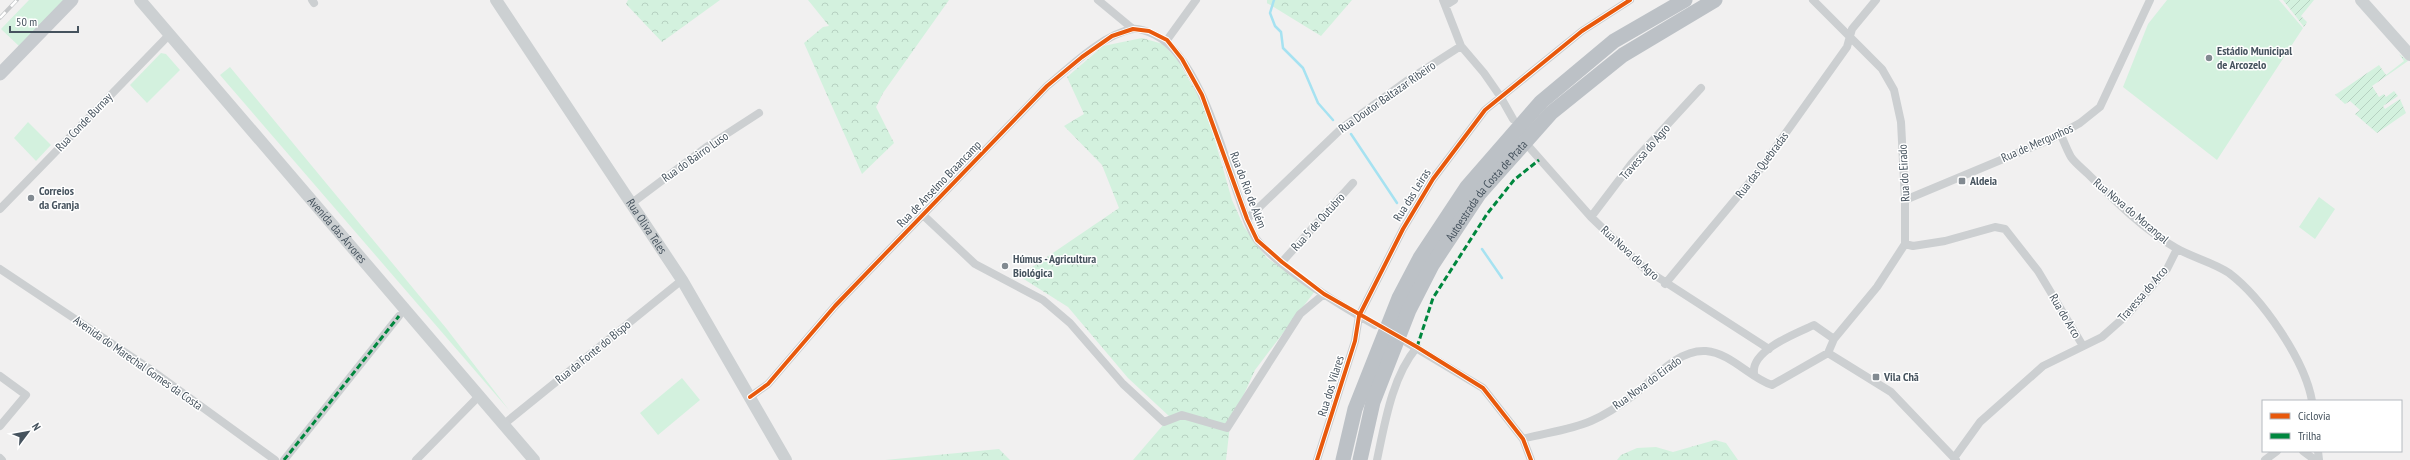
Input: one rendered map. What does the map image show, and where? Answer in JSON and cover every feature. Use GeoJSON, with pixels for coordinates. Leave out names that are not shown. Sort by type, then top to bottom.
{"type":"FeatureCollection","features":[{"type":"Feature","properties":{"kind":"highway","name":"Autoestrada da Costa de Prata"},"geometry":{"type":"LineString","coordinates":[[1343,460],[1355,409],[1399,298],[1420,258],[1467,187],[1541,102],[1614,41],[1685,0]]}},
{"type":"Feature","properties":{"kind":"highway","name":"Autoestrada da Costa de Prata"},"geometry":{"type":"LineString","coordinates":[[1360,460],[1373,402],[1409,310],[1432,265],[1479,194],[1551,113],[1623,55],[1715,0]]}},
{"type":"Feature","properties":{"kind":"main road"},"geometry":{"type":"LineString","coordinates":[[0,74],[72,0]]}},
{"type":"Feature","properties":{"kind":"main road","name":"Avenida das Árvores"},"geometry":{"type":"LineString","coordinates":[[140,0],[480,395],[534,460]]}},
{"type":"Feature","properties":{"kind":"main road","name":"Rua Oliva Teles"},"geometry":{"type":"LineString","coordinates":[[496,0],[682,280],[786,460]]}},
{"type":"Feature","properties":{"kind":"main road"},"geometry":{"type":"LineString","coordinates":[[2361,0],[2410,55]]}},
{"type":"Feature","properties":{"kind":"street"},"geometry":{"type":"LineString","coordinates":[[1098,0],[1133,29]]}},
{"type":"Feature","properties":{"kind":"street"},"geometry":{"type":"LineString","coordinates":[[1167,40],[1196,0]]}},
{"type":"Feature","properties":{"kind":"street"},"geometry":{"type":"LineString","coordinates":[[1454,0],[1445,2],[1461,46],[1500,96],[1513,119]]}},
{"type":"Feature","properties":{"kind":"street","name":"Rua das Leiras"},"geometry":{"type":"LineString","coordinates":[[1359,316],[1403,229],[1433,179],[1485,110],[1500,96],[1582,31],[1630,0]]}},
{"type":"Feature","properties":{"kind":"street","name":"Rua do Eirado"},"geometry":{"type":"LineString","coordinates":[[1813,0],[1882,69],[1894,90],[1901,122],[1905,200],[1905,244]]}},
{"type":"Feature","properties":{"kind":"street","name":"Rua das Quebradas"},"geometry":{"type":"LineString","coordinates":[[1665,284],[1758,172],[1847,47],[1852,29],[1876,0]]}},
{"type":"Feature","properties":{"kind":"street","name":"Rua de Mergunhos"},"geometry":{"type":"LineString","coordinates":[[1905,200],[2061,135],[2080,123],[2100,107],[2150,0]]}},
{"type":"Feature","properties":{"kind":"street","name":"Rua de Anselmo Braancamp"},"geometry":{"type":"LineString","coordinates":[[750,397],[768,384],[835,306],[1048,86],[1082,57],[1112,36],[1133,29],[1149,31],[1167,40]]}},
{"type":"Feature","properties":{"kind":"street","name":"Rua Conde Burnay"},"geometry":{"type":"LineString","coordinates":[[0,209],[169,35]]}},
{"type":"Feature","properties":{"kind":"street","name":"Rua do Rio de Além"},"geometry":{"type":"LineString","coordinates":[[1167,40],[1182,58],[1202,95],[1247,220],[1257,240],[1282,262],[1324,294],[1375,325]]}},
{"type":"Feature","properties":{"kind":"street","name":"Rua Doutor Baltazar Ribeiro"},"geometry":{"type":"LineString","coordinates":[[1247,220],[1342,128],[1408,80],[1461,46]]}},
{"type":"Feature","properties":{"kind":"street","name":"Travessa do Agro"},"geometry":{"type":"LineString","coordinates":[[1591,217],[1632,163],[1701,88]]}},
{"type":"Feature","properties":{"kind":"street","name":"Rua do Bairro Luso"},"geometry":{"type":"LineString","coordinates":[[632,203],[708,146],[760,113]]}},
{"type":"Feature","properties":{"kind":"street","name":"Rua Nova do Morangal"},"geometry":{"type":"LineString","coordinates":[[2061,135],[2072,157],[2105,192],[2177,249],[2228,272],[2251,292],[2274,321],[2296,360],[2310,388],[2312,400]]}},
{"type":"Feature","properties":{"kind":"street","name":"Rua Nova do Agro"},"geometry":{"type":"LineString","coordinates":[[1530,148],[1591,217],[1645,269],[1665,284],[1769,349]]}},
{"type":"Feature","properties":{"kind":"street","name":"Rua 5 de Outubro"},"geometry":{"type":"LineString","coordinates":[[1282,262],[1354,183]]}},
{"type":"Feature","properties":{"kind":"street"},"geometry":{"type":"LineString","coordinates":[[923,215],[975,264],[1043,300],[1070,323],[1123,384],[1164,422],[1182,415],[1227,428],[1300,314],[1324,294]]}},
{"type":"Feature","properties":{"kind":"street","name":"Rua do Arco"},"geometry":{"type":"LineString","coordinates":[[1905,244],[1913,246],[1945,241],[1995,227],[2005,229],[2038,271],[2083,346],[2043,366],[1980,422],[1955,459]]}},
{"type":"Feature","properties":{"kind":"street"},"geometry":{"type":"LineString","coordinates":[[1905,244],[1877,287],[1834,339],[1828,354],[1890,392],[1955,459]]}},
{"type":"Feature","properties":{"kind":"street","name":"Travessa do Arco"},"geometry":{"type":"LineString","coordinates":[[2083,346],[2102,337],[2129,314],[2167,268],[2177,249]]}},
{"type":"Feature","properties":{"kind":"street","name":"Avenida do Marechal Gomes da Costa"},"geometry":{"type":"LineString","coordinates":[[0,269],[147,367],[275,460]]}},
{"type":"Feature","properties":{"kind":"street","name":"Rua da Fonte do Bispo"},"geometry":{"type":"LineString","coordinates":[[504,424],[682,280]]}},
{"type":"Feature","properties":{"kind":"street"},"geometry":{"type":"LineString","coordinates":[[284,460],[399,316]]}},
{"type":"Feature","properties":{"kind":"street","name":"Rua dos Vilares"},"geometry":{"type":"LineString","coordinates":[[1317,460],[1355,341],[1359,316]]}},
{"type":"Feature","properties":{"kind":"street"},"geometry":{"type":"LineString","coordinates":[[1754,373],[1754,368],[1760,356],[1769,349],[1814,325],[1834,339]]}},
{"type":"Feature","properties":{"kind":"street"},"geometry":{"type":"LineString","coordinates":[[1406,342],[1417,347],[1483,388],[1523,439],[1532,460]]}},
{"type":"Feature","properties":{"kind":"street"},"geometry":{"type":"LineString","coordinates":[[1377,460],[1385,423],[1399,376],[1407,358],[1417,347]]}},
{"type":"Feature","properties":{"kind":"street","name":"Rua Nova do Eirado"},"geometry":{"type":"LineString","coordinates":[[1523,439],[1592,421],[1634,394],[1681,357],[1695,351],[1708,351],[1727,358],[1742,370],[1754,373],[1760,381],[1772,385],[1828,354]]}},
{"type":"Feature","properties":{"kind":"street"},"geometry":{"type":"LineString","coordinates":[[0,376],[26,395],[0,426]]}},
{"type":"Feature","properties":{"kind":"street"},"geometry":{"type":"LineString","coordinates":[[416,460],[480,395]]}},
{"type":"Feature","properties":{"kind":"street"},"geometry":{"type":"LineString","coordinates":[[2265,460],[2277,452]]}},
{"type":"Feature","properties":{"kind":"street"},"geometry":{"type":"LineString","coordinates":[[2304,452],[2315,460]]}},
{"type":"Feature","properties":{"kind":"green space"},"geometry":{"type":"Polygon","coordinates":[[[29,0],[66,0],[20,47],[1,29],[29,0]]]}},
{"type":"Feature","properties":{"kind":"green space"},"geometry":{"type":"Polygon","coordinates":[[[628,0],[720,0],[662,42],[626,4],[628,0]]]}},
{"type":"Feature","properties":{"kind":"green space"},"geometry":{"type":"Polygon","coordinates":[[[808,0],[949,0],[883,93],[876,107],[894,143],[862,174],[804,43],[823,27],[829,26],[808,0]]]}},
{"type":"Feature","properties":{"kind":"green space"},"geometry":{"type":"Polygon","coordinates":[[[1267,0],[1352,0],[1321,36],[1267,3],[1267,0]]]}},
{"type":"Feature","properties":{"kind":"green space","name":"Estádio Municipal de Arcozelo"},"geometry":{"type":"Polygon","coordinates":[[[2167,0],[2279,0],[2303,28],[2217,160],[2123,87],[2148,24],[2167,0]]]}},
{"type":"Feature","properties":{"kind":"green space"},"geometry":{"type":"Polygon","coordinates":[[[2283,0],[2314,0],[2301,16],[2307,22],[2304,27],[2283,0]]]}},
{"type":"Feature","properties":{"kind":"green space"},"geometry":{"type":"Polygon","coordinates":[[[1142,38],[1163,44],[1178,61],[1206,109],[1232,200],[1244,227],[1267,258],[1315,291],[1255,370],[1230,425],[1226,460],[1133,460],[1170,417],[1128,378],[1068,307],[1019,276],[1119,208],[1102,165],[1064,126],[1084,114],[1067,77],[1103,46],[1142,38]]]}},
{"type":"Feature","properties":{"kind":"green space"},"geometry":{"type":"Polygon","coordinates":[[[161,53],[166,54],[180,70],[147,103],[130,85],[161,53]]]}},
{"type":"Feature","properties":{"kind":"green space"},"geometry":{"type":"Polygon","coordinates":[[[2399,54],[2408,61],[2372,86],[2379,97],[2384,94],[2386,97],[2394,91],[2398,96],[2383,106],[2385,109],[2400,99],[2406,113],[2377,133],[2355,114],[2360,110],[2350,101],[2345,104],[2335,95],[2379,65],[2386,75],[2404,61],[2399,54]]]}},
{"type":"Feature","properties":{"kind":"green space"},"geometry":{"type":"Polygon","coordinates":[[[230,67],[446,328],[509,410],[220,75],[230,67]]]}},
{"type":"Feature","properties":{"kind":"green space"},"geometry":{"type":"Polygon","coordinates":[[[28,122],[51,145],[36,161],[14,138],[28,122]]]}},
{"type":"Feature","properties":{"kind":"green space"},"geometry":{"type":"Polygon","coordinates":[[[2319,197],[2335,209],[2315,239],[2299,227],[2319,197]]]}},
{"type":"Feature","properties":{"kind":"green space"},"geometry":{"type":"Polygon","coordinates":[[[682,378],[700,400],[658,435],[640,413],[682,378]]]}},
{"type":"Feature","properties":{"kind":"green space"},"geometry":{"type":"Polygon","coordinates":[[[1715,440],[1726,443],[1738,460],[1617,460],[1621,455],[1637,448],[1656,447],[1673,452],[1715,440]]]}},
{"type":"Feature","properties":{"kind":"green space"},"geometry":{"type":"Polygon","coordinates":[[[999,449],[1010,460],[885,460],[999,449]]]}},
{"type":"Feature","properties":{"kind":"waterway"},"geometry":{"type":"LineString","coordinates":[[1274,0],[1270,13],[1275,26],[1281,32],[1283,48],[1303,68],[1318,103],[1333,120]]}},
{"type":"Feature","properties":{"kind":"waterway"},"geometry":{"type":"LineString","coordinates":[[1351,134],[1397,203]]}},
{"type":"Feature","properties":{"kind":"waterway"},"geometry":{"type":"LineString","coordinates":[[1482,249],[1502,278]]}},
{"type":"Feature","properties":{"kind":"railway"},"geometry":{"type":"LineString","coordinates":[[0,18],[17,0]]}},
{"type":"Feature","properties":{"kind":"marked path"},"geometry":{"type":"LineString","coordinates":[[1417,347],[1433,298],[1487,214],[1514,180],[1539,160]]}},
{"type":"Feature","properties":{"kind":"marked path"},"geometry":{"type":"LineString","coordinates":[[284,460],[399,316]]}},
{"type":"Feature","properties":{"kind":"cycle path"},"geometry":{"type":"LineString","coordinates":[[1317,460],[1355,341],[1359,316],[1403,229],[1433,179],[1485,110],[1582,31],[1630,0]]}},
{"type":"Feature","properties":{"kind":"cycle path"},"geometry":{"type":"LineString","coordinates":[[750,397],[768,384],[835,306],[1047,86],[1082,57],[1112,36],[1133,29],[1149,31],[1167,40],[1182,59],[1202,95],[1247,219],[1257,240],[1282,262],[1324,294],[1417,347],[1483,388],[1523,439],[1531,460]]}},
{"type":"Feature","properties":{"kind":"place","name":"Estádio Municipal de Arcozelo"},"geometry":{"type":"Point","coordinates":[2209,58]}},
{"type":"Feature","properties":{"kind":"place","name":"Aldeia"},"geometry":{"type":"Point","coordinates":[1962,181]}},
{"type":"Feature","properties":{"kind":"place","name":"Correios da Granja"},"geometry":{"type":"Point","coordinates":[31,198]}},
{"type":"Feature","properties":{"kind":"place","name":"Húmus - Agricultura Biológica"},"geometry":{"type":"Point","coordinates":[1005,266]}},
{"type":"Feature","properties":{"kind":"place","name":"Vila Chã"},"geometry":{"type":"Point","coordinates":[1876,377]}}]}
